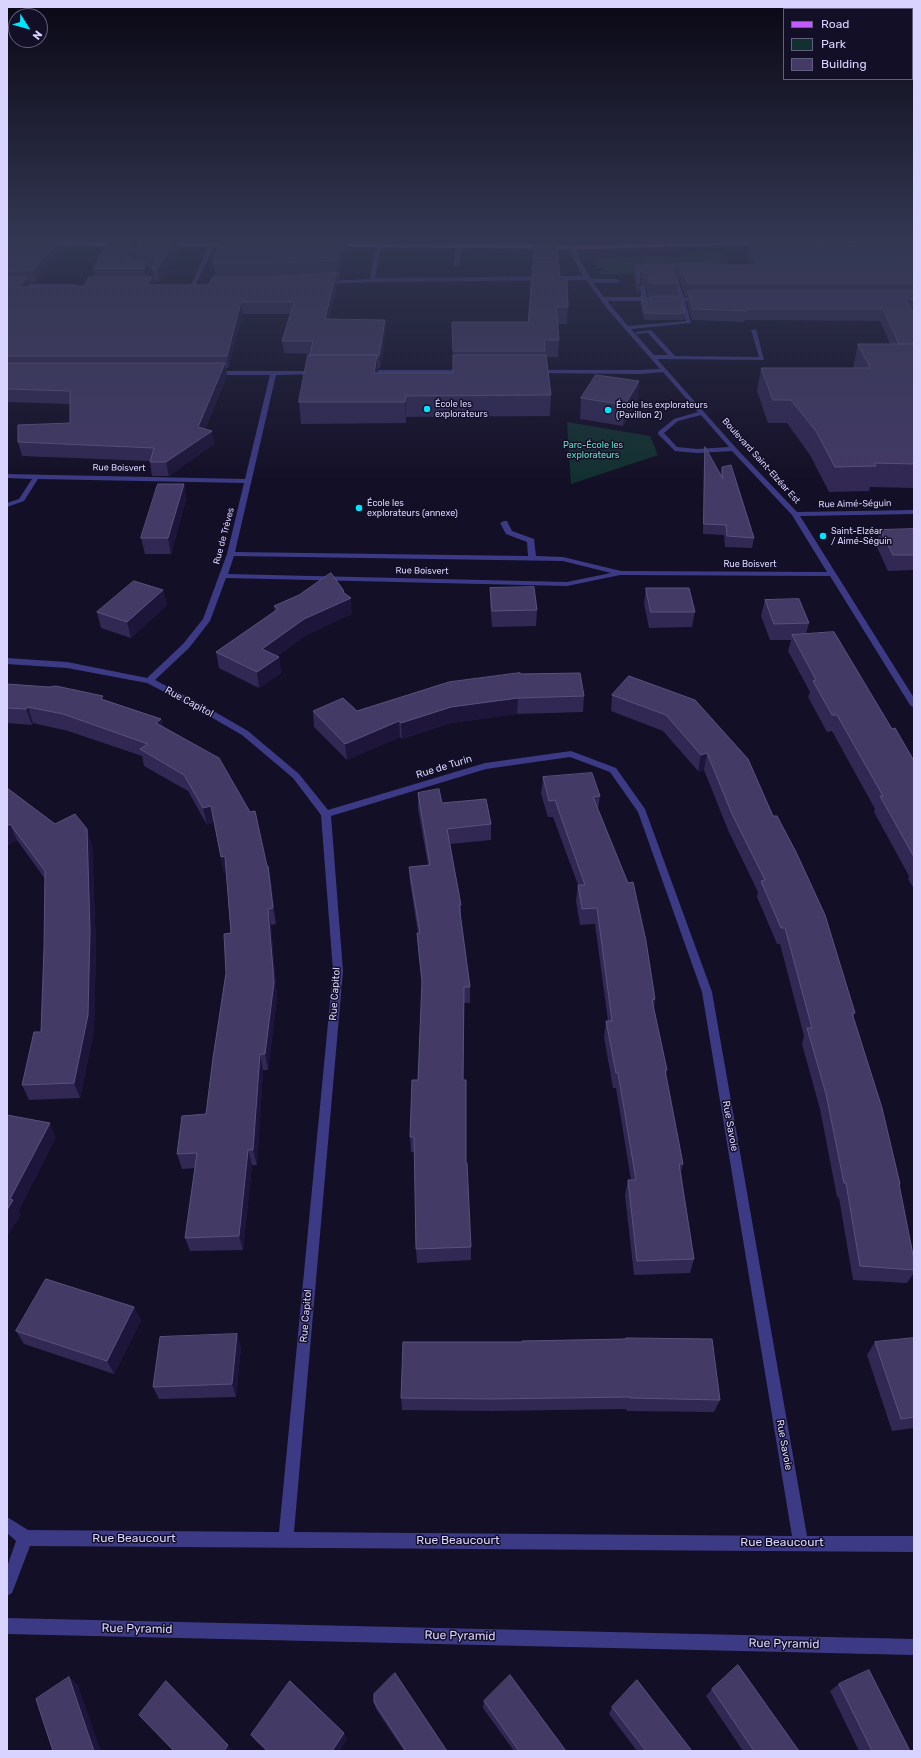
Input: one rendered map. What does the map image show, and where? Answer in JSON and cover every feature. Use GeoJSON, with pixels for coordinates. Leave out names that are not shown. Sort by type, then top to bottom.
{"type":"FeatureCollection","features":[{"type":"Feature","properties":{"kind":"street","name":"Boulevard Saint-Elzéar Est"},"geometry":{"type":"LineString","coordinates":[[623,323],[734,449],[795,514],[914,705]]}},
{"type":"Feature","properties":{"kind":"street"},"geometry":{"type":"LineString","coordinates":[[632,334],[647,329],[683,323]]}},
{"type":"Feature","properties":{"kind":"street"},"geometry":{"type":"LineString","coordinates":[[627,328],[647,329],[673,357]]}},
{"type":"Feature","properties":{"kind":"street"},"geometry":{"type":"LineString","coordinates":[[653,357],[762,359],[754,330]]}},
{"type":"Feature","properties":{"kind":"street"},"geometry":{"type":"LineString","coordinates":[[530,372],[640,372],[665,370]]}},
{"type":"Feature","properties":{"kind":"street"},"geometry":{"type":"LineString","coordinates":[[203,372],[327,372]]}},
{"type":"Feature","properties":{"kind":"street"},"geometry":{"type":"LineString","coordinates":[[358,372],[475,372]]}},
{"type":"Feature","properties":{"kind":"street","name":"Rue de Trèves"},"geometry":{"type":"LineString","coordinates":[[149,681],[186,646],[207,618],[231,554],[273,373]]}},
{"type":"Feature","properties":{"kind":"street"},"geometry":{"type":"LineString","coordinates":[[703,413],[676,420],[660,433],[675,448],[697,451],[734,449]]}},
{"type":"Feature","properties":{"kind":"street","name":"Rue Boisvert"},"geometry":{"type":"LineString","coordinates":[[7,476],[248,481]]}},
{"type":"Feature","properties":{"kind":"street"},"geometry":{"type":"LineString","coordinates":[[7,505],[22,500],[36,477]]}},
{"type":"Feature","properties":{"kind":"street","name":"Rue Aimé-Séguin"},"geometry":{"type":"LineString","coordinates":[[795,514],[914,512]]}},
{"type":"Feature","properties":{"kind":"street"},"geometry":{"type":"LineString","coordinates":[[504,524],[509,532],[531,541],[532,559]]}},
{"type":"Feature","properties":{"kind":"street","name":"Rue Boisvert"},"geometry":{"type":"LineString","coordinates":[[231,554],[563,559],[620,573]]}},
{"type":"Feature","properties":{"kind":"street","name":"Rue Boisvert"},"geometry":{"type":"LineString","coordinates":[[223,576],[567,584],[620,573],[833,574]]}},
{"type":"Feature","properties":{"kind":"street","name":"Rue Capitol"},"geometry":{"type":"LineString","coordinates":[[7,661],[67,665],[149,681],[200,706],[245,733],[296,776],[326,814],[338,971],[286,1540]]}},
{"type":"Feature","properties":{"kind":"street","name":"Rue de Turin"},"geometry":{"type":"LineString","coordinates":[[326,814],[485,766],[571,754]]}},
{"type":"Feature","properties":{"kind":"street","name":"Rue Savoie"},"geometry":{"type":"LineString","coordinates":[[571,754],[613,770],[642,811],[707,992],[801,1543]]}},
{"type":"Feature","properties":{"kind":"street"},"geometry":{"type":"LineString","coordinates":[[7,1524],[25,1538],[7,1588]]}},
{"type":"Feature","properties":{"kind":"street","name":"Rue Beaucourt"},"geometry":{"type":"LineString","coordinates":[[25,1538],[914,1544]]}},
{"type":"Feature","properties":{"kind":"street","name":"Rue Pyramid"},"geometry":{"type":"LineString","coordinates":[[7,1626],[914,1647]]}},
{"type":"Feature","properties":{"kind":"green space","name":"Parc-École les explorateurs"},"geometry":{"type":"Polygon","coordinates":[[[567,422],[650,436],[658,455],[571,484],[567,422]]]}},
{"type":"Feature","properties":{"kind":"building"},"geometry":{"type":"Polygon","coordinates":[[[7,323],[236,323],[227,356],[7,356],[7,323]]]}},
{"type":"Feature","properties":{"kind":"building"},"geometry":{"type":"Polygon","coordinates":[[[288,323],[384,323],[379,356],[310,355],[313,341],[282,341],[288,323]]]}},
{"type":"Feature","properties":{"kind":"building"},"geometry":{"type":"Polygon","coordinates":[[[452,323],[557,323],[559,340],[544,340],[545,351],[453,351],[452,323]]]}},
{"type":"Feature","properties":{"kind":"building"},"geometry":{"type":"Polygon","coordinates":[[[889,323],[914,323],[914,344],[899,344],[889,323]]]}},
{"type":"Feature","properties":{"kind":"building"},"geometry":{"type":"Polygon","coordinates":[[[858,344],[914,344],[914,464],[874,463],[876,466],[835,467],[816,431],[791,400],[773,400],[761,368],[870,368],[858,344]]]}},
{"type":"Feature","properties":{"kind":"building"},"geometry":{"type":"Polygon","coordinates":[[[308,355],[377,355],[374,373],[453,373],[453,355],[546,355],[551,395],[406,396],[405,402],[299,402],[308,355]]]}},
{"type":"Feature","properties":{"kind":"building"},"geometry":{"type":"Polygon","coordinates":[[[7,363],[225,363],[198,427],[212,431],[166,462],[150,462],[154,448],[18,442],[18,425],[70,423],[70,391],[7,389],[7,363]]]}},
{"type":"Feature","properties":{"kind":"building"},"geometry":{"type":"Polygon","coordinates":[[[596,375],[639,381],[625,405],[581,398],[596,375]]]}},
{"type":"Feature","properties":{"kind":"building"},"geometry":{"type":"Polygon","coordinates":[[[705,447],[723,479],[722,467],[731,465],[754,538],[727,536],[726,525],[704,524],[705,447]]]}},
{"type":"Feature","properties":{"kind":"building"},"geometry":{"type":"Polygon","coordinates":[[[158,484],[184,484],[168,538],[141,538],[158,484]]]}},
{"type":"Feature","properties":{"kind":"building"},"geometry":{"type":"Polygon","coordinates":[[[914,529],[914,555],[893,555],[880,530],[914,529]]]}},
{"type":"Feature","properties":{"kind":"building"},"geometry":{"type":"Polygon","coordinates":[[[331,573],[344,591],[343,592],[351,598],[304,619],[262,649],[279,657],[257,672],[216,652],[278,609],[274,606],[299,595],[331,573]]]}},
{"type":"Feature","properties":{"kind":"building"},"geometry":{"type":"Polygon","coordinates":[[[134,581],[163,590],[127,622],[97,612],[134,581]]]}},
{"type":"Feature","properties":{"kind":"building"},"geometry":{"type":"Polygon","coordinates":[[[534,587],[537,610],[492,611],[490,588],[534,587]]]}},
{"type":"Feature","properties":{"kind":"building"},"geometry":{"type":"Polygon","coordinates":[[[646,588],[689,588],[695,612],[651,612],[646,588]]]}},
{"type":"Feature","properties":{"kind":"building"},"geometry":{"type":"Polygon","coordinates":[[[799,599],[809,623],[774,624],[765,600],[799,599]]]}},
{"type":"Feature","properties":{"kind":"building"},"geometry":{"type":"Polygon","coordinates":[[[834,632],[892,729],[895,728],[914,761],[914,857],[880,796],[883,796],[837,715],[832,715],[813,681],[816,680],[792,635],[834,632]]]}},
{"type":"Feature","properties":{"kind":"building"},"geometry":{"type":"Polygon","coordinates":[[[520,673],[580,673],[584,696],[518,698],[451,707],[401,723],[399,721],[345,744],[313,711],[343,698],[357,711],[449,682],[520,673]]]}},
{"type":"Feature","properties":{"kind":"building"},"geometry":{"type":"Polygon","coordinates":[[[629,676],[695,700],[748,759],[773,816],[777,816],[796,852],[825,915],[855,1013],[852,1013],[882,1108],[900,1184],[914,1260],[914,1270],[860,1266],[846,1183],[844,1183],[826,1094],[807,1028],[812,1028],[785,928],[781,928],[761,881],[765,880],[732,814],[707,753],[701,755],[666,715],[612,695],[629,676]]]}},
{"type":"Feature","properties":{"kind":"building"},"geometry":{"type":"Polygon","coordinates":[[[7,684],[49,687],[56,686],[103,696],[101,699],[161,719],[156,723],[219,758],[250,812],[255,811],[268,866],[273,908],[268,909],[274,982],[265,1054],[260,1054],[253,1150],[248,1150],[239,1236],[185,1238],[197,1153],[177,1154],[182,1116],[206,1114],[226,973],[224,934],[231,933],[225,856],[221,857],[211,806],[203,808],[184,775],[140,749],[148,744],[63,714],[28,707],[26,709],[7,708],[7,684]]]}},
{"type":"Feature","properties":{"kind":"building"},"geometry":{"type":"Polygon","coordinates":[[[592,773],[600,796],[593,797],[628,883],[633,882],[646,941],[655,999],[652,1000],[667,1070],[665,1070],[683,1164],[679,1164],[694,1259],[637,1261],[628,1180],[636,1180],[618,1073],[616,1073],[606,1021],[612,1021],[597,908],[582,909],[578,885],[585,885],[555,800],[549,801],[543,777],[592,773]]]}},
{"type":"Feature","properties":{"kind":"building"},"geometry":{"type":"Polygon","coordinates":[[[7,788],[55,824],[75,814],[87,829],[90,931],[88,1015],[74,1083],[22,1085],[34,1032],[41,1032],[45,871],[10,824],[7,826],[7,788]]]}},
{"type":"Feature","properties":{"kind":"building"},"geometry":{"type":"Polygon","coordinates":[[[439,789],[442,803],[486,799],[491,824],[447,829],[461,905],[459,905],[470,987],[464,987],[463,1080],[466,1080],[466,1163],[471,1247],[416,1249],[414,1137],[410,1137],[412,1080],[418,1080],[422,981],[417,933],[420,933],[409,867],[430,865],[418,793],[439,789]]]}},
{"type":"Feature","properties":{"kind":"building"},"geometry":{"type":"Polygon","coordinates":[[[7,1115],[50,1123],[10,1199],[13,1200],[7,1210],[7,1115]]]}},
{"type":"Feature","properties":{"kind":"building"},"geometry":{"type":"Polygon","coordinates":[[[46,1279],[134,1307],[107,1361],[16,1331],[46,1279]]]}},
{"type":"Feature","properties":{"kind":"building"},"geometry":{"type":"Polygon","coordinates":[[[237,1334],[232,1384],[153,1387],[160,1337],[237,1334]]]}},
{"type":"Feature","properties":{"kind":"building"},"geometry":{"type":"Polygon","coordinates":[[[626,1338],[712,1339],[720,1400],[630,1397],[492,1399],[401,1398],[403,1342],[522,1342],[626,1338]]]}},
{"type":"Feature","properties":{"kind":"building"},"geometry":{"type":"Polygon","coordinates":[[[914,1338],[914,1417],[901,1419],[875,1342],[914,1338]]]}},
{"type":"Feature","properties":{"kind":"building"},"geometry":{"type":"Polygon","coordinates":[[[738,1665],[799,1751],[754,1751],[712,1689],[738,1665]]]}},
{"type":"Feature","properties":{"kind":"building"},"geometry":{"type":"Polygon","coordinates":[[[869,1670],[910,1751],[872,1751],[839,1684],[869,1670]]]}},
{"type":"Feature","properties":{"kind":"building"},"geometry":{"type":"Polygon","coordinates":[[[395,1673],[447,1751],[406,1751],[374,1702],[374,1694],[395,1673]]]}},
{"type":"Feature","properties":{"kind":"building"},"geometry":{"type":"Polygon","coordinates":[[[510,1675],[566,1751],[519,1751],[484,1701],[510,1675]]]}},
{"type":"Feature","properties":{"kind":"building"},"geometry":{"type":"Polygon","coordinates":[[[69,1677],[94,1751],[53,1751],[36,1699],[69,1677]]]}},
{"type":"Feature","properties":{"kind":"building"},"geometry":{"type":"Polygon","coordinates":[[[637,1680],[692,1751],[646,1751],[612,1707],[637,1680]]]}},
{"type":"Feature","properties":{"kind":"building"},"geometry":{"type":"Polygon","coordinates":[[[166,1681],[228,1745],[224,1751],[174,1751],[139,1715],[166,1681]]]}},
{"type":"Feature","properties":{"kind":"building"},"geometry":{"type":"Polygon","coordinates":[[[290,1681],[344,1733],[332,1751],[268,1751],[251,1735],[290,1681]]]}},
{"type":"Feature","properties":{"kind":"place","name":"École les explorateurs"},"geometry":{"type":"Point","coordinates":[427,409]}},
{"type":"Feature","properties":{"kind":"place","name":"École les explorateurs (Pavillon 2)"},"geometry":{"type":"Point","coordinates":[608,410]}},
{"type":"Feature","properties":{"kind":"place","name":"École les explorateurs (annexe)"},"geometry":{"type":"Point","coordinates":[359,508]}},
{"type":"Feature","properties":{"kind":"place","name":"Saint-Elzéar / Aimé-Séguin"},"geometry":{"type":"Point","coordinates":[823,536]}}]}
